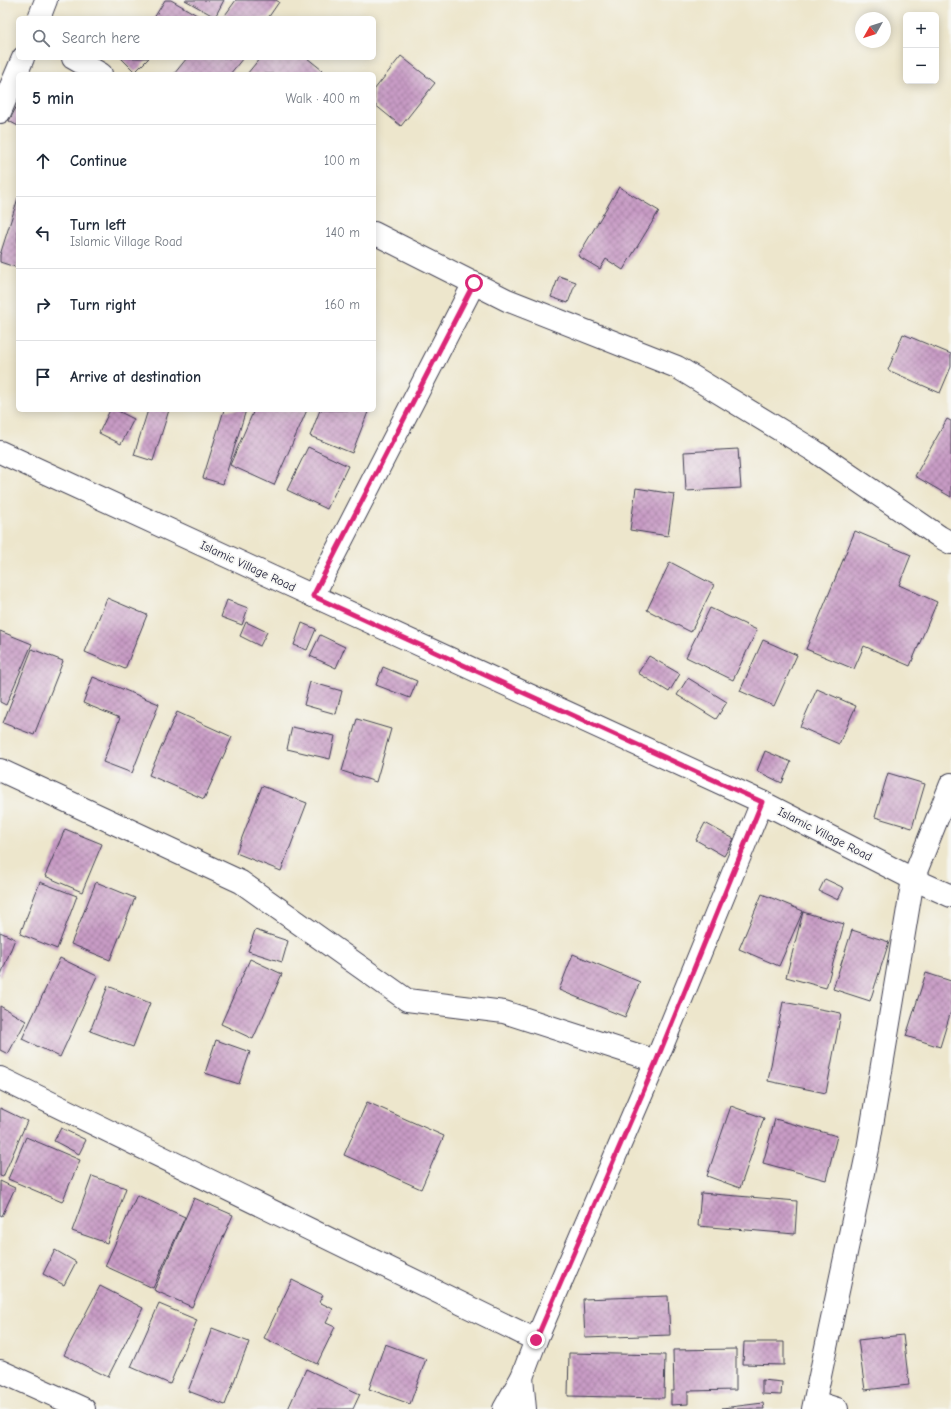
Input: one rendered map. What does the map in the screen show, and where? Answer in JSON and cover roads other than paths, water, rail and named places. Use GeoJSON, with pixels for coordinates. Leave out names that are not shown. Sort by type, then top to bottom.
{"type":"FeatureCollection","features":[{"type":"Feature","properties":{"kind":"street"},"geometry":{"type":"LineString","coordinates":[[40,16],[46,0]]}},
{"type":"Feature","properties":{"kind":"street"},"geometry":{"type":"LineString","coordinates":[[17,72],[22,60]]}},
{"type":"Feature","properties":{"kind":"street"},"geometry":{"type":"LineString","coordinates":[[76,60],[98,72]]}},
{"type":"Feature","properties":{"kind":"street"},"geometry":{"type":"LineString","coordinates":[[0,112],[16,74]]}},
{"type":"Feature","properties":{"kind":"street"},"geometry":{"type":"LineString","coordinates":[[376,234],[507,300],[677,367],[813,450],[933,533],[951,543]]}},
{"type":"Feature","properties":{"kind":"street"},"geometry":{"type":"LineString","coordinates":[[313,596],[474,283]]}},
{"type":"Feature","properties":{"kind":"street","name":"Islamic Village Road"},"geometry":{"type":"LineString","coordinates":[[0,452],[762,802],[913,879],[951,896]]}},
{"type":"Feature","properties":{"kind":"street"},"geometry":{"type":"LineString","coordinates":[[0,770],[241,882],[407,1000],[504,1012],[656,1062]]}},
{"type":"Feature","properties":{"kind":"street"},"geometry":{"type":"LineString","coordinates":[[836,1409],[814,1405],[868,1149],[913,879],[951,784]]}},
{"type":"Feature","properties":{"kind":"street"},"geometry":{"type":"LineString","coordinates":[[504,1409],[522,1377],[536,1340],[656,1062],[762,802]]}},
{"type":"Feature","properties":{"kind":"street"},"geometry":{"type":"LineString","coordinates":[[0,1078],[536,1340]]}},
{"type":"Feature","properties":{"kind":"street"},"geometry":{"type":"LineString","coordinates":[[0,1371],[84,1409]]}},
{"type":"Feature","properties":{"kind":"street"},"geometry":{"type":"LineString","coordinates":[[522,1377],[525,1409]]}}]}
